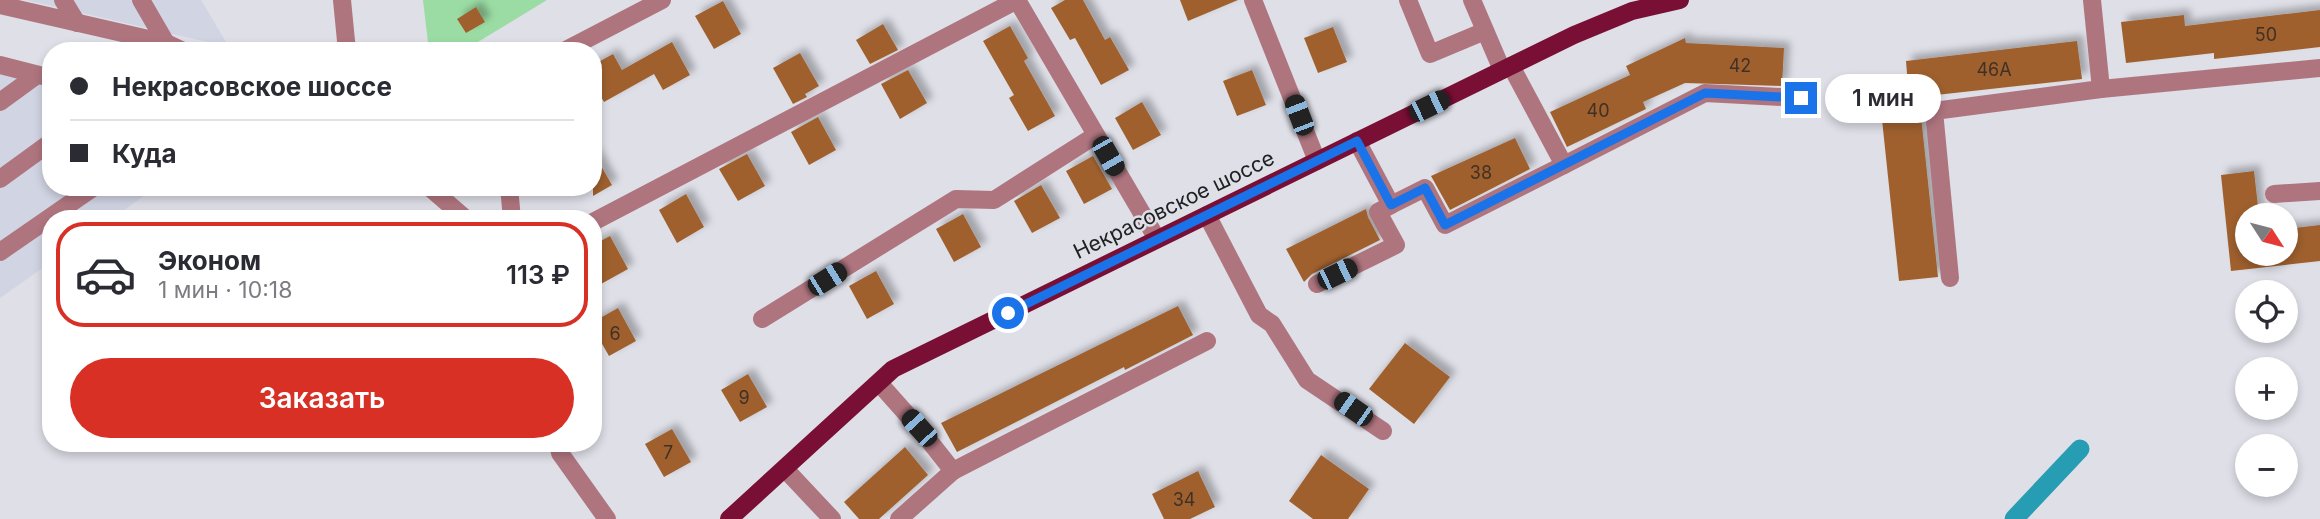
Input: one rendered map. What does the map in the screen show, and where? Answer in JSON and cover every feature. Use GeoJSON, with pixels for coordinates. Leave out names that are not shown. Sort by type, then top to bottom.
{"type":"FeatureCollection","features":[{"type":"Feature","properties":{"kind":"main road","name":"Некрасовское шоссе"},"geometry":{"type":"LineString","coordinates":[[729,519],[893,369],[1574,35],[1632,11],[1678,0]]}},
{"type":"Feature","properties":{"kind":"street"},"geometry":{"type":"LineString","coordinates":[[63,0],[77,23]]}},
{"type":"Feature","properties":{"kind":"street"},"geometry":{"type":"LineString","coordinates":[[141,0],[165,42]]}},
{"type":"Feature","properties":{"kind":"street"},"geometry":{"type":"LineString","coordinates":[[342,0],[346,42]]}},
{"type":"Feature","properties":{"kind":"street"},"geometry":{"type":"LineString","coordinates":[[581,42],[662,0]]}},
{"type":"Feature","properties":{"kind":"street"},"geometry":{"type":"LineString","coordinates":[[602,217],[1017,0],[1157,239]]}},
{"type":"Feature","properties":{"kind":"street"},"geometry":{"type":"LineString","coordinates":[[1254,0],[1317,161]]}},
{"type":"Feature","properties":{"kind":"street"},"geometry":{"type":"LineString","coordinates":[[1408,0],[1430,54],[1485,31]]}},
{"type":"Feature","properties":{"kind":"street"},"geometry":{"type":"LineString","coordinates":[[1472,0],[1485,31],[1564,165]]}},
{"type":"Feature","properties":{"kind":"street"},"geometry":{"type":"LineString","coordinates":[[2092,0],[2101,89]]}},
{"type":"Feature","properties":{"kind":"street"},"geometry":{"type":"LineString","coordinates":[[0,5],[162,42]]}},
{"type":"Feature","properties":{"kind":"street"},"geometry":{"type":"LineString","coordinates":[[0,65],[42,76]]}},
{"type":"Feature","properties":{"kind":"street"},"geometry":{"type":"LineString","coordinates":[[1950,278],[1934,111],[2101,89],[2320,68]]}},
{"type":"Feature","properties":{"kind":"street"},"geometry":{"type":"LineString","coordinates":[[0,102],[42,78]]}},
{"type":"Feature","properties":{"kind":"street"},"geometry":{"type":"LineString","coordinates":[[1317,284],[1396,244],[1378,212],[1425,188],[1445,225],[1705,93],[1801,98]]}},
{"type":"Feature","properties":{"kind":"street"},"geometry":{"type":"LineString","coordinates":[[762,319],[956,199],[994,200],[1096,135]]}},
{"type":"Feature","properties":{"kind":"street"},"geometry":{"type":"LineString","coordinates":[[1357,141],[1391,205]]}},
{"type":"Feature","properties":{"kind":"street"},"geometry":{"type":"LineString","coordinates":[[0,178],[42,148]]}},
{"type":"Feature","properties":{"kind":"street"},"geometry":{"type":"LineString","coordinates":[[2274,194],[2320,191]]}},
{"type":"Feature","properties":{"kind":"street"},"geometry":{"type":"LineString","coordinates":[[61,210],[81,196]]}},
{"type":"Feature","properties":{"kind":"street"},"geometry":{"type":"LineString","coordinates":[[439,196],[456,210]]}},
{"type":"Feature","properties":{"kind":"street"},"geometry":{"type":"LineString","coordinates":[[1207,215],[1259,315],[1272,324],[1307,380],[1383,431]]}},
{"type":"Feature","properties":{"kind":"street"},"geometry":{"type":"LineString","coordinates":[[0,252],[42,223]]}},
{"type":"Feature","properties":{"kind":"street"},"geometry":{"type":"LineString","coordinates":[[899,519],[953,471],[1207,341]]}},
{"type":"Feature","properties":{"kind":"street"},"geometry":{"type":"LineString","coordinates":[[879,383],[953,471]]}},
{"type":"Feature","properties":{"kind":"street"},"geometry":{"type":"LineString","coordinates":[[560,452],[607,519]]}},
{"type":"Feature","properties":{"kind":"street"},"geometry":{"type":"LineString","coordinates":[[785,469],[832,519]]}},
{"type":"Feature","properties":{"kind":"shaded area"},"geometry":{"type":"Polygon","coordinates":[[[26,0],[201,0],[226,42],[207,42],[26,0]]]}},
{"type":"Feature","properties":{"kind":"shaded area"},"geometry":{"type":"Polygon","coordinates":[[[0,60],[42,72],[42,196],[144,196],[124,210],[42,210],[42,268],[0,298],[0,60]]]}},
{"type":"Feature","properties":{"kind":"green space"},"geometry":{"type":"Polygon","coordinates":[[[423,0],[547,0],[478,42],[428,42],[423,0]]]}},
{"type":"Feature","properties":{"kind":"building"},"geometry":{"type":"Polygon","coordinates":[[[1065,0],[1083,0],[1105,40],[1110,37],[1129,70],[1101,85],[1075,38],[1070,40],[1051,8],[1065,0]]]}},
{"type":"Feature","properties":{"kind":"building"},"geometry":{"type":"Polygon","coordinates":[[[1180,0],[1238,0],[1188,21],[1180,0]]]}},
{"type":"Feature","properties":{"kind":"building"},"geometry":{"type":"Polygon","coordinates":[[[723,1],[741,34],[714,49],[695,16],[723,1]]]}},
{"type":"Feature","properties":{"kind":"building"},"geometry":{"type":"Polygon","coordinates":[[[476,7],[485,22],[466,33],[457,19],[476,7]]]}},
{"type":"Feature","properties":{"kind":"building"},"geometry":{"type":"Polygon","coordinates":[[[2320,10],[2320,47],[2214,59],[2214,53],[2126,63],[2121,22],[2184,15],[2185,26],[2320,10]]]}},
{"type":"Feature","properties":{"kind":"building"},"geometry":{"type":"Polygon","coordinates":[[[883,24],[898,50],[870,64],[856,40],[883,24]]]}},
{"type":"Feature","properties":{"kind":"building"},"geometry":{"type":"Polygon","coordinates":[[[1010,26],[1028,58],[1024,61],[1055,116],[1028,131],[1009,98],[1014,95],[983,41],[1010,26]]]}},
{"type":"Feature","properties":{"kind":"building"},"geometry":{"type":"Polygon","coordinates":[[[1333,27],[1347,62],[1318,73],[1304,38],[1333,27]]]}},
{"type":"Feature","properties":{"kind":"building"},"geometry":{"type":"Polygon","coordinates":[[[1685,38],[1686,43],[1784,48],[1782,86],[1685,83],[1643,102],[1646,109],[1567,147],[1550,112],[1630,75],[1626,66],[1685,38]]]}},
{"type":"Feature","properties":{"kind":"building"},"geometry":{"type":"Polygon","coordinates":[[[2077,41],[2082,79],[1909,98],[1906,61],[2077,41]]]}},
{"type":"Feature","properties":{"kind":"building"},"geometry":{"type":"Polygon","coordinates":[[[672,42],[690,75],[663,90],[654,74],[604,102],[602,60],[613,54],[622,70],[672,42]]]}},
{"type":"Feature","properties":{"kind":"building"},"geometry":{"type":"Polygon","coordinates":[[[800,53],[819,86],[805,94],[807,97],[793,104],[773,68],[800,53]]]}},
{"type":"Feature","properties":{"kind":"building"},"geometry":{"type":"Polygon","coordinates":[[[908,70],[927,103],[900,119],[881,84],[908,70]]]}},
{"type":"Feature","properties":{"kind":"building"},"geometry":{"type":"Polygon","coordinates":[[[1252,70],[1266,105],[1237,116],[1223,81],[1252,70]]]}},
{"type":"Feature","properties":{"kind":"building"},"geometry":{"type":"Polygon","coordinates":[[[1142,102],[1161,135],[1133,150],[1115,118],[1142,102]]]}},
{"type":"Feature","properties":{"kind":"building"},"geometry":{"type":"Polygon","coordinates":[[[1920,106],[1938,277],[1899,281],[1881,110],[1920,106]]]}},
{"type":"Feature","properties":{"kind":"building"},"geometry":{"type":"Polygon","coordinates":[[[818,117],[836,150],[809,165],[791,132],[818,117]]]}},
{"type":"Feature","properties":{"kind":"building"},"geometry":{"type":"Polygon","coordinates":[[[1515,138],[1530,169],[1450,210],[1431,176],[1515,138]]]}},
{"type":"Feature","properties":{"kind":"building"},"geometry":{"type":"Polygon","coordinates":[[[747,154],[765,186],[738,201],[719,169],[747,154]]]}},
{"type":"Feature","properties":{"kind":"building"},"geometry":{"type":"Polygon","coordinates":[[[1093,156],[1112,189],[1084,204],[1066,171],[1093,156]]]}},
{"type":"Feature","properties":{"kind":"building"},"geometry":{"type":"Polygon","coordinates":[[[602,168],[612,185],[602,191],[602,168]]]}},
{"type":"Feature","properties":{"kind":"building"},"geometry":{"type":"Polygon","coordinates":[[[2254,171],[2258,203],[2235,203],[2235,266],[2276,266],[2231,271],[2221,175],[2254,171]]]}},
{"type":"Feature","properties":{"kind":"building"},"geometry":{"type":"Polygon","coordinates":[[[1041,185],[1060,218],[1032,233],[1014,201],[1041,185]]]}},
{"type":"Feature","properties":{"kind":"building"},"geometry":{"type":"Polygon","coordinates":[[[686,194],[704,227],[677,243],[659,210],[686,194]]]}},
{"type":"Feature","properties":{"kind":"building"},"geometry":{"type":"Polygon","coordinates":[[[1366,209],[1380,240],[1312,274],[1304,282],[1286,249],[1366,209]]]}},
{"type":"Feature","properties":{"kind":"building"},"geometry":{"type":"Polygon","coordinates":[[[963,214],[981,247],[954,262],[936,229],[963,214]]]}},
{"type":"Feature","properties":{"kind":"building"},"geometry":{"type":"Polygon","coordinates":[[[2320,225],[2320,261],[2298,263],[2298,228],[2320,225]]]}},
{"type":"Feature","properties":{"kind":"building"},"geometry":{"type":"Polygon","coordinates":[[[610,236],[628,269],[602,283],[602,240],[610,236]]]}},
{"type":"Feature","properties":{"kind":"building"},"geometry":{"type":"Polygon","coordinates":[[[876,271],[894,304],[867,319],[849,286],[876,271]]]}},
{"type":"Feature","properties":{"kind":"building"},"geometry":{"type":"Polygon","coordinates":[[[1178,306],[1193,335],[957,452],[941,423],[1178,306]]]}},
{"type":"Feature","properties":{"kind":"building"},"geometry":{"type":"Polygon","coordinates":[[[618,308],[636,341],[609,356],[602,344],[602,317],[618,308]]]}},
{"type":"Feature","properties":{"kind":"building"},"geometry":{"type":"Polygon","coordinates":[[[1405,343],[1450,377],[1414,424],[1369,389],[1405,343]]]}},
{"type":"Feature","properties":{"kind":"building"},"geometry":{"type":"Polygon","coordinates":[[[748,374],[767,407],[740,422],[721,390],[748,374]]]}},
{"type":"Feature","properties":{"kind":"building"},"geometry":{"type":"Polygon","coordinates":[[[672,429],[691,462],[664,477],[645,444],[672,429]]]}},
{"type":"Feature","properties":{"kind":"building"},"geometry":{"type":"Polygon","coordinates":[[[905,447],[928,475],[879,519],[859,519],[844,502],[905,447]]]}},
{"type":"Feature","properties":{"kind":"building"},"geometry":{"type":"Polygon","coordinates":[[[1321,455],[1369,489],[1348,519],[1313,519],[1289,501],[1321,455]]]}},
{"type":"Feature","properties":{"kind":"building"},"geometry":{"type":"Polygon","coordinates":[[[1198,471],[1215,507],[1190,519],[1164,519],[1152,494],[1198,471]]]}},
{"type":"Feature","properties":{"kind":"waterway"},"geometry":{"type":"LineString","coordinates":[[2014,519],[2080,449]]}},
{"type":"Feature","properties":{"kind":"route"},"geometry":{"type":"LineString","coordinates":[[1008,313],[1357,141],[1391,205],[1425,188],[1445,225],[1705,93],[1801,98]]}}]}
